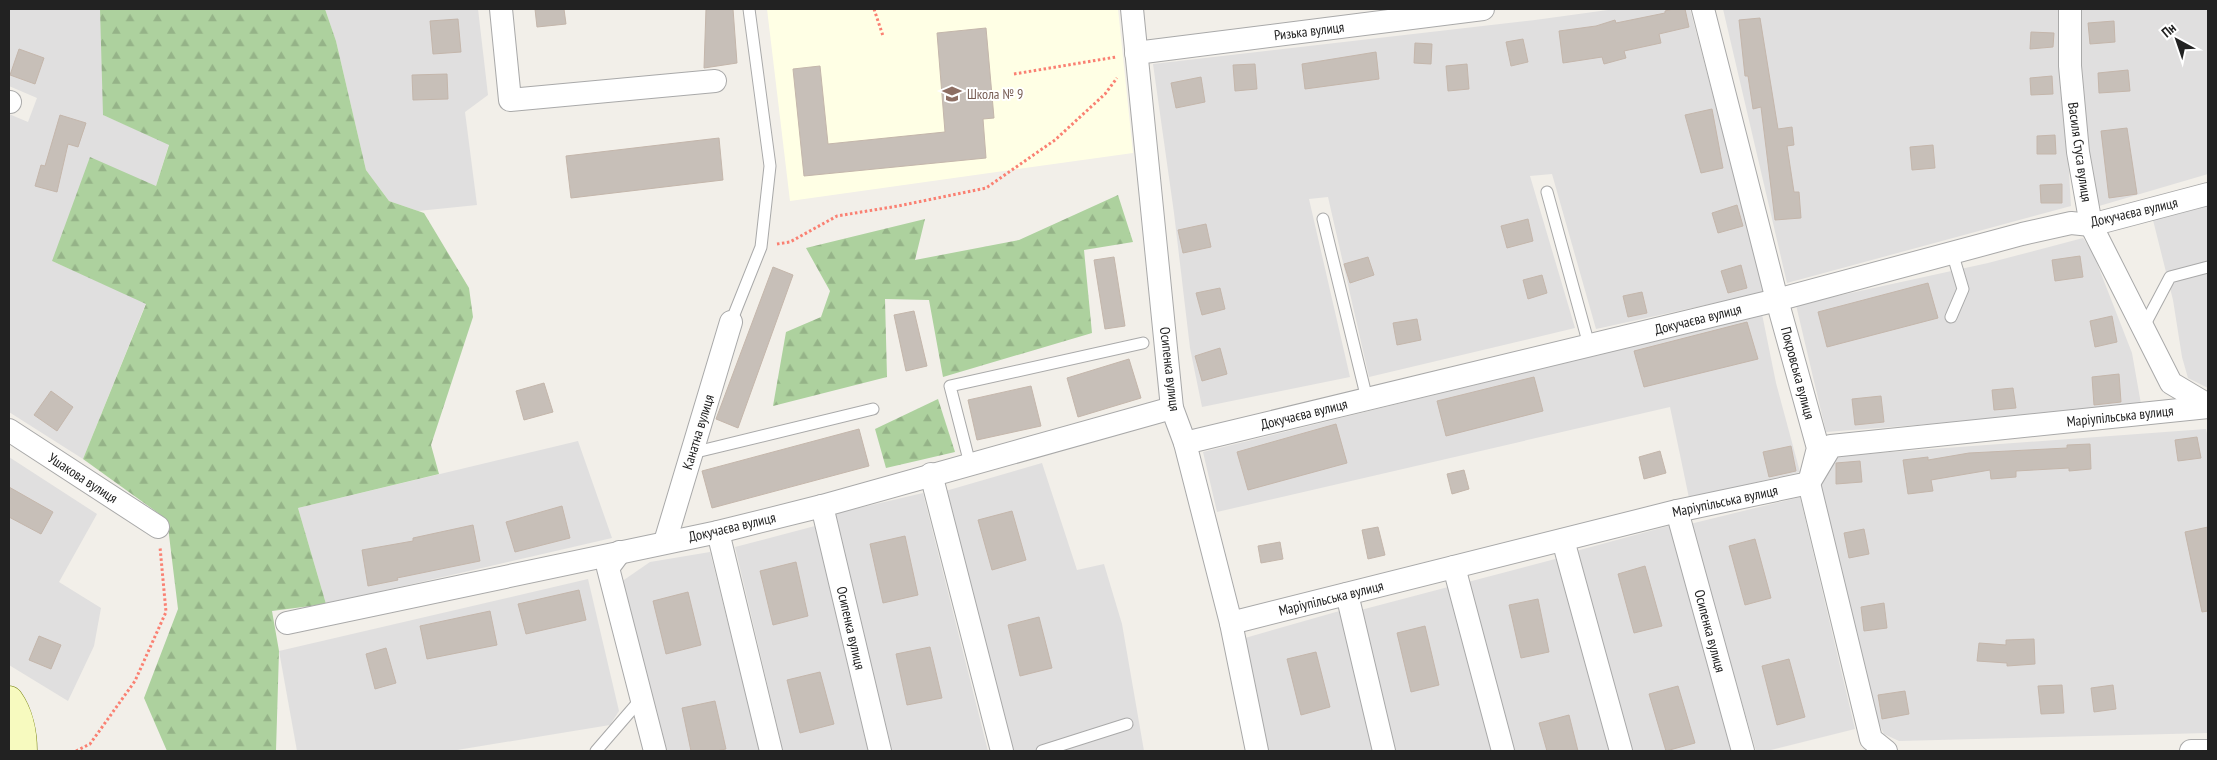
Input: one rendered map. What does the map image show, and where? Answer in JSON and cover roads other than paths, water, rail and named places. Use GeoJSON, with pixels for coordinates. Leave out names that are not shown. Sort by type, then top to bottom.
{"type":"FeatureCollection","features":[{"type":"Feature","properties":{"kind":"street"},"geometry":{"type":"LineString","coordinates":[[501,9],[510,100],[715,81]]}},
{"type":"Feature","properties":{"kind":"street","name":"Осипенка вулиця"},"geometry":{"type":"LineString","coordinates":[[1132,9],[1172,408],[1185,443],[1231,623],[1257,751]]}},
{"type":"Feature","properties":{"kind":"street","name":"Ризька вулиця"},"geometry":{"type":"LineString","coordinates":[[1136,53],[1483,9]]}},
{"type":"Feature","properties":{"kind":"street","name":"Покровська вулиця"},"geometry":{"type":"LineString","coordinates":[[1702,9],[1818,448],[1810,483],[1879,745]]}},
{"type":"Feature","properties":{"kind":"street","name":"Василя Стуса вулиця"},"geometry":{"type":"LineString","coordinates":[[2070,9],[2070,66],[2078,152],[2091,224],[2171,384],[2208,406]]}},
{"type":"Feature","properties":{"kind":"street","name":"Докучаєва вулиця"},"geometry":{"type":"LineString","coordinates":[[1185,443],[1778,300],[1952,252],[2071,223],[2091,224],[2208,194]]}},
{"type":"Feature","properties":{"kind":"street","name":"Канатна вулиця"},"geometry":{"type":"LineString","coordinates":[[665,542],[731,322]]}},
{"type":"Feature","properties":{"kind":"street","name":"Маріупільська вулиця"},"geometry":{"type":"LineString","coordinates":[[1231,623],[1677,511],[1810,483],[1831,446],[2208,406]]}},
{"type":"Feature","properties":{"kind":"street","name":"Докучаєва вулиця"},"geometry":{"type":"LineString","coordinates":[[287,623],[718,532],[822,506],[1172,408]]}},
{"type":"Feature","properties":{"kind":"street","name":"Ушакова вулиця"},"geometry":{"type":"LineString","coordinates":[[9,430],[158,527]]}},
{"type":"Feature","properties":{"kind":"street"},"geometry":{"type":"LineString","coordinates":[[931,474],[1002,751]]}},
{"type":"Feature","properties":{"kind":"street","name":"Осипенка вулиця"},"geometry":{"type":"LineString","coordinates":[[822,506],[880,751]]}},
{"type":"Feature","properties":{"kind":"street","name":"Осипенка вулиця"},"geometry":{"type":"LineString","coordinates":[[1677,511],[1743,751]]}},
{"type":"Feature","properties":{"kind":"street"},"geometry":{"type":"LineString","coordinates":[[718,532],[771,751]]}},
{"type":"Feature","properties":{"kind":"street"},"geometry":{"type":"LineString","coordinates":[[1563,540],[1621,751]]}},
{"type":"Feature","properties":{"kind":"street"},"geometry":{"type":"LineString","coordinates":[[620,552],[608,568],[654,751]]}},
{"type":"Feature","properties":{"kind":"street"},"geometry":{"type":"LineString","coordinates":[[1454,567],[1502,751]]}},
{"type":"Feature","properties":{"kind":"street"},"geometry":{"type":"LineString","coordinates":[[1347,594],[1384,751]]}},
{"type":"Feature","properties":{"kind":"street"},"geometry":{"type":"LineString","coordinates":[[9,700],[15,709],[23,746]]}},
{"type":"Feature","properties":{"kind":"street"},"geometry":{"type":"LineString","coordinates":[[2191,751],[2208,751]]}},
{"type":"Feature","properties":{"kind":"lane"},"geometry":{"type":"LineString","coordinates":[[731,322],[761,247],[770,166],[749,9]]}},
{"type":"Feature","properties":{"kind":"lane"},"geometry":{"type":"LineString","coordinates":[[1547,192],[1590,345]]}},
{"type":"Feature","properties":{"kind":"lane"},"geometry":{"type":"LineString","coordinates":[[1323,219],[1367,399]]}},
{"type":"Feature","properties":{"kind":"lane"},"geometry":{"type":"LineString","coordinates":[[1950,317],[1963,289],[1952,252]]}},
{"type":"Feature","properties":{"kind":"lane"},"geometry":{"type":"LineString","coordinates":[[2143,328],[2170,277],[2208,267]]}},
{"type":"Feature","properties":{"kind":"lane"},"geometry":{"type":"LineString","coordinates":[[970,464],[950,386],[1143,343]]}},
{"type":"Feature","properties":{"kind":"lane"},"geometry":{"type":"LineString","coordinates":[[692,453],[873,409]]}},
{"type":"Feature","properties":{"kind":"lane"},"geometry":{"type":"LineString","coordinates":[[596,751],[641,699]]}},
{"type":"Feature","properties":{"kind":"lane"},"geometry":{"type":"LineString","coordinates":[[1042,751],[1127,724]]}},
{"type":"Feature","properties":{"kind":"place","name":"Школа № 9"},"geometry":{"type":"Point","coordinates":[952,94]}}]}
